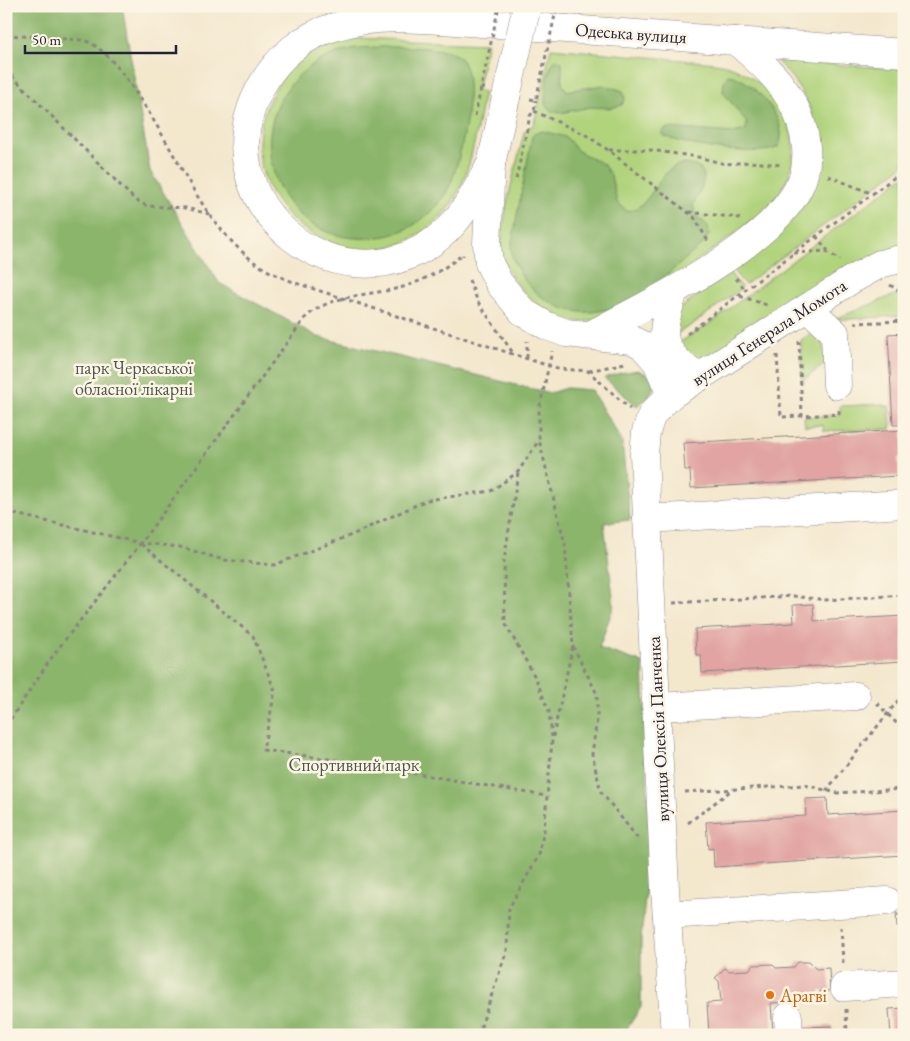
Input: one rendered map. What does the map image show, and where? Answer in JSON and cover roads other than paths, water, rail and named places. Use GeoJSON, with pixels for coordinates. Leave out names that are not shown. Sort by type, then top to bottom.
{"type":"FeatureCollection","features":[{"type":"Feature","properties":{"kind":"main road"},"geometry":{"type":"LineString","coordinates":[[527,6],[491,164],[488,254],[499,283],[515,304],[534,320],[557,330],[632,340],[642,345],[656,362],[671,395]]}},
{"type":"Feature","properties":{"kind":"main road","name":"Одеська вулиця"},"geometry":{"type":"LineString","coordinates":[[491,164],[455,222],[432,242],[406,256],[373,263],[338,260],[302,246],[279,228],[261,205],[247,163],[245,130],[253,102],[271,70],[288,52],[322,31],[357,21],[390,18],[422,19],[904,53]]}},
{"type":"Feature","properties":{"kind":"main road"},"geometry":{"type":"LineString","coordinates":[[590,335],[674,291],[722,260],[769,223],[795,194],[805,170],[804,130],[794,104],[769,71],[736,41]]}},
{"type":"Feature","properties":{"kind":"main road","name":"вулиця Генерала Момота"},"geometry":{"type":"LineString","coordinates":[[648,424],[652,414],[671,395],[698,378],[817,316],[870,269],[904,258]]}},
{"type":"Feature","properties":{"kind":"main road"},"geometry":{"type":"LineString","coordinates":[[674,291],[664,325],[663,336],[671,355],[698,378]]}},
{"type":"Feature","properties":{"kind":"main road"},"geometry":{"type":"LineString","coordinates":[[817,316],[834,333],[838,385]]}},
{"type":"Feature","properties":{"kind":"main road","name":"вулиця Олексія Панченка"},"geometry":{"type":"LineString","coordinates":[[648,424],[644,454],[667,915],[675,1035]]}},
{"type":"Feature","properties":{"kind":"main road"},"geometry":{"type":"LineString","coordinates":[[647,518],[904,504]]}},
{"type":"Feature","properties":{"kind":"main road"},"geometry":{"type":"LineString","coordinates":[[658,707],[856,696]]}},
{"type":"Feature","properties":{"kind":"main road"},"geometry":{"type":"LineString","coordinates":[[667,915],[887,901]]}},
{"type":"Feature","properties":{"kind":"main road"},"geometry":{"type":"LineString","coordinates":[[844,987],[904,983]]}},
{"type":"Feature","properties":{"kind":"place","name":"Арагві"},"geometry":{"type":"Point","coordinates":[770,995]}},
{"type":"Feature","properties":{"kind":"park label","name":"парк Черкаської обласної лікарні"},"geometry":{"type":"Point","coordinates":[134,377]}},
{"type":"Feature","properties":{"kind":"park label","name":"Спортивний парк"},"geometry":{"type":"Point","coordinates":[354,764]}}]}
